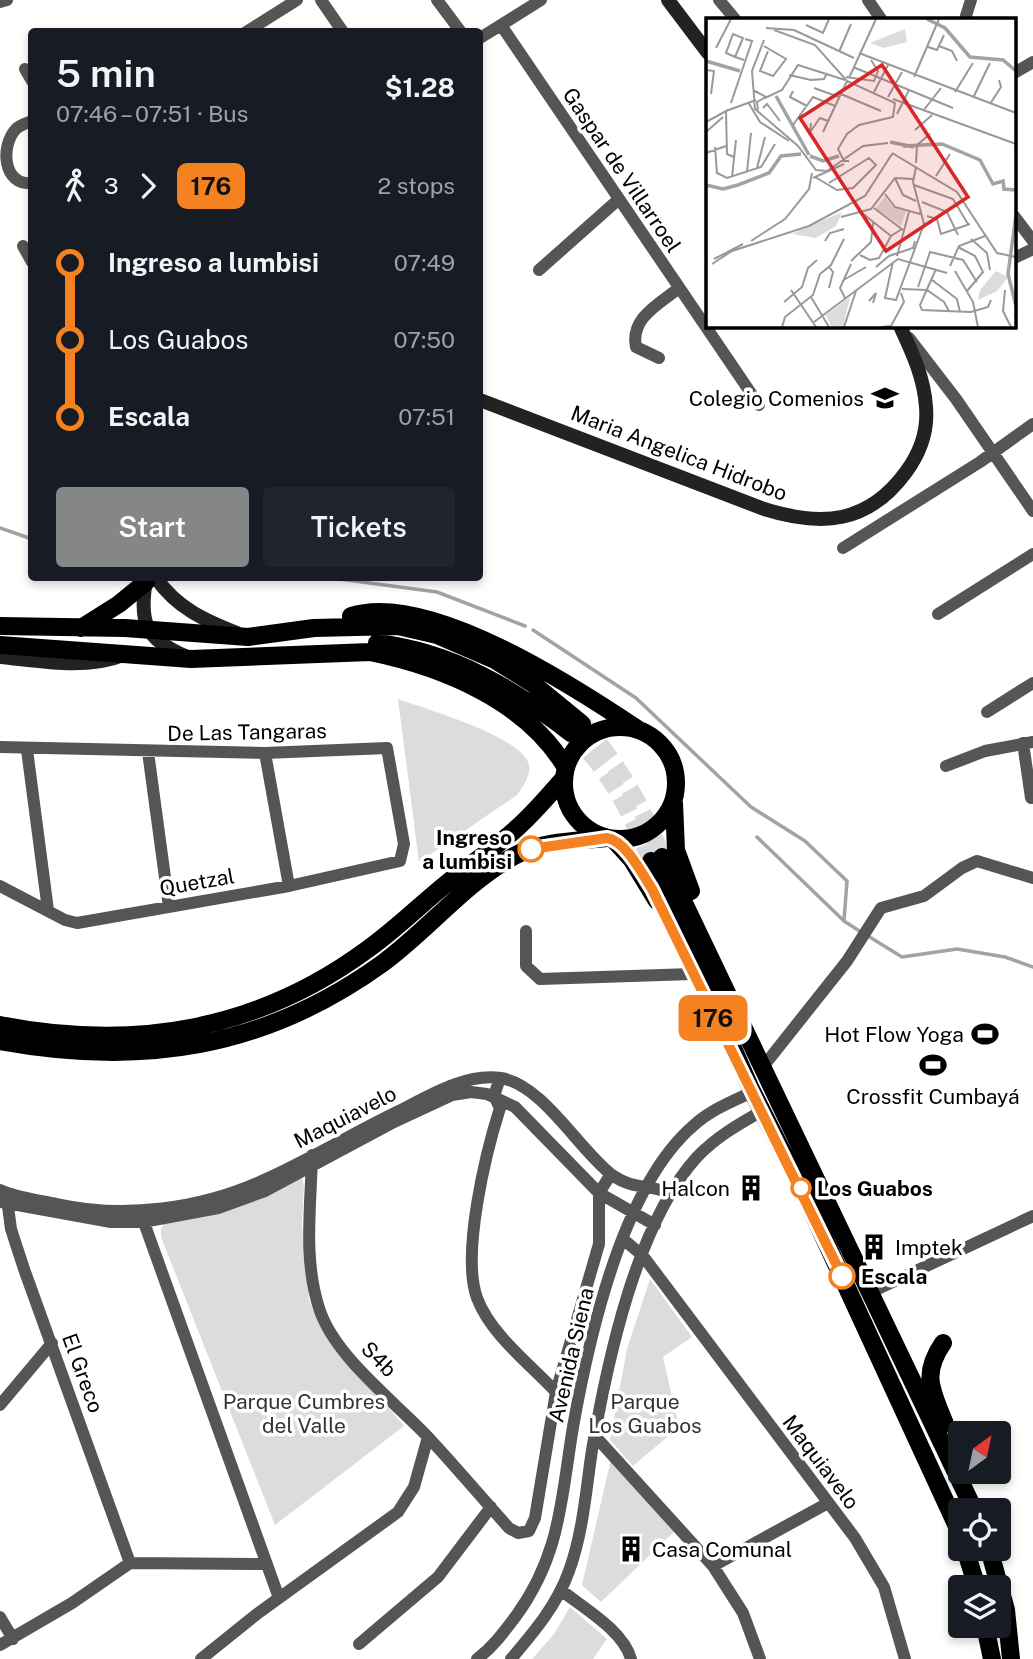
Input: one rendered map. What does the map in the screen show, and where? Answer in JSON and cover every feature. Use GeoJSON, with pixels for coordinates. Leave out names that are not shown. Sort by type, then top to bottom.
{"type":"FeatureCollection","features":[{"type":"Feature","properties":{"kind":"main road"},"geometry":{"type":"LineString","coordinates":[[81,628],[119,604],[147,581]]}},
{"type":"Feature","properties":{"kind":"main road"},"geometry":{"type":"LineString","coordinates":[[314,628],[357,614],[401,612],[440,622],[486,642],[584,695],[662,746],[675,771],[676,850],[683,874],[750,1015],[781,1104]]}},
{"type":"Feature","properties":{"kind":"main road"},"geometry":{"type":"LineString","coordinates":[[0,626],[146,629],[248,637],[314,628],[398,626],[437,635],[495,660],[532,683],[577,729],[483,674],[429,653],[375,643],[319,653]]}},
{"type":"Feature","properties":{"kind":"main road"},"geometry":{"type":"LineString","coordinates":[[0,645],[191,659],[370,652],[446,674],[529,722],[554,748],[565,773],[570,809],[580,822],[610,838],[652,889],[734,1062],[801,1188],[948,1507]]}},
{"type":"Feature","properties":{"kind":"main road"},"geometry":{"type":"LineString","coordinates":[[0,1025],[44,1033],[90,1037],[164,1034],[227,1022],[298,993],[369,949],[517,829],[565,773],[573,752],[594,734],[621,727],[639,730]]}},
{"type":"Feature","properties":{"kind":"main road"},"geometry":{"type":"LineString","coordinates":[[0,1041],[72,1052],[128,1053],[175,1050],[253,1031],[316,1004],[383,963],[492,871],[515,855],[552,845],[610,838],[629,839],[658,825],[674,799]]}},
{"type":"Feature","properties":{"kind":"main road"},"geometry":{"type":"LineString","coordinates":[[751,1090],[657,859],[781,1104],[869,1293],[948,1451]]}},
{"type":"Feature","properties":{"kind":"main road"},"geometry":{"type":"LineString","coordinates":[[943,1343],[933,1357],[929,1371],[930,1385],[948,1431]]}},
{"type":"Feature","properties":{"kind":"main road"},"geometry":{"type":"LineString","coordinates":[[992,1561],[1006,1610],[1011,1659]]}},
{"type":"Feature","properties":{"kind":"main road"},"geometry":{"type":"LineString","coordinates":[[988,1638],[992,1659]]}},
{"type":"Feature","properties":{"kind":"street"},"geometry":{"type":"LineString","coordinates":[[0,2],[7,0]]}},
{"type":"Feature","properties":{"kind":"street"},"geometry":{"type":"LineString","coordinates":[[252,28],[297,0]]}},
{"type":"Feature","properties":{"kind":"street"},"geometry":{"type":"LineString","coordinates":[[321,0],[340,28]]}},
{"type":"Feature","properties":{"kind":"street"},"geometry":{"type":"LineString","coordinates":[[437,0],[458,28]]}},
{"type":"Feature","properties":{"kind":"street"},"geometry":{"type":"LineString","coordinates":[[483,36],[541,0]]}},
{"type":"Feature","properties":{"kind":"street"},"geometry":{"type":"LineString","coordinates":[[668,0],[706,50]]}},
{"type":"Feature","properties":{"kind":"street"},"geometry":{"type":"LineString","coordinates":[[719,0],[733,18]]}},
{"type":"Feature","properties":{"kind":"street"},"geometry":{"type":"LineString","coordinates":[[868,0],[880,18]]}},
{"type":"Feature","properties":{"kind":"street"},"geometry":{"type":"LineString","coordinates":[[965,18],[971,0]]}},
{"type":"Feature","properties":{"kind":"street","name":"Gaspar de Villarroel"},"geometry":{"type":"LineString","coordinates":[[500,25],[759,405]]}},
{"type":"Feature","properties":{"kind":"street"},"geometry":{"type":"LineString","coordinates":[[1016,72],[1033,62]]}},
{"type":"Feature","properties":{"kind":"street"},"geometry":{"type":"LineString","coordinates":[[25,69],[28,74]]}},
{"type":"Feature","properties":{"kind":"street"},"geometry":{"type":"LineString","coordinates":[[28,123],[17,128],[6,154],[9,175],[21,184],[28,183]]}},
{"type":"Feature","properties":{"kind":"street"},"geometry":{"type":"LineString","coordinates":[[539,270],[619,199]]}},
{"type":"Feature","properties":{"kind":"street"},"geometry":{"type":"LineString","coordinates":[[1016,219],[1033,241]]}},
{"type":"Feature","properties":{"kind":"street"},"geometry":{"type":"LineString","coordinates":[[23,246],[28,255]]}},
{"type":"Feature","properties":{"kind":"street"},"geometry":{"type":"LineString","coordinates":[[1016,257],[1033,248]]}},
{"type":"Feature","properties":{"kind":"street"},"geometry":{"type":"LineString","coordinates":[[659,358],[636,347],[633,334],[649,311],[679,288]]}},
{"type":"Feature","properties":{"kind":"street"},"geometry":{"type":"LineString","coordinates":[[901,327],[1033,511]]}},
{"type":"Feature","properties":{"kind":"street","name":"Maria Angelica Hidrobo"},"geometry":{"type":"LineString","coordinates":[[483,401],[764,509],[796,519],[831,520],[856,514],[878,503],[913,462],[924,437],[927,409],[923,385],[901,327]]}},
{"type":"Feature","properties":{"kind":"street"},"geometry":{"type":"LineString","coordinates":[[843,548],[1033,424]]}},
{"type":"Feature","properties":{"kind":"street"},"geometry":{"type":"LineString","coordinates":[[938,614],[1033,554]]}},
{"type":"Feature","properties":{"kind":"street"},"geometry":{"type":"LineString","coordinates":[[149,581],[146,629],[164,647],[191,659]]}},
{"type":"Feature","properties":{"kind":"street"},"geometry":{"type":"LineString","coordinates":[[151,581],[180,606],[201,618],[248,637]]}},
{"type":"Feature","properties":{"kind":"street"},"geometry":{"type":"LineString","coordinates":[[0,657],[100,663],[129,653]]}},
{"type":"Feature","properties":{"kind":"street"},"geometry":{"type":"LineString","coordinates":[[987,712],[1033,683]]}},
{"type":"Feature","properties":{"kind":"street"},"geometry":{"type":"LineString","coordinates":[[946,766],[985,751],[1028,742],[1031,797]]}},
{"type":"Feature","properties":{"kind":"street","name":"De Las Tangaras"},"geometry":{"type":"LineString","coordinates":[[0,747],[27,750],[265,753],[387,748],[404,854]]}},
{"type":"Feature","properties":{"kind":"street"},"geometry":{"type":"LineString","coordinates":[[27,750],[48,910]]}},
{"type":"Feature","properties":{"kind":"street"},"geometry":{"type":"LineString","coordinates":[[148,752],[169,907]]}},
{"type":"Feature","properties":{"kind":"street"},"geometry":{"type":"LineString","coordinates":[[265,753],[289,886]]}},
{"type":"Feature","properties":{"kind":"street","name":"Quetzal"},"geometry":{"type":"LineString","coordinates":[[0,886],[77,923],[289,886],[400,860],[404,854]]}},
{"type":"Feature","properties":{"kind":"street"},"geometry":{"type":"LineString","coordinates":[[766,1063],[790,1029],[847,961],[881,908],[924,896],[962,867],[977,861],[1033,878]]}},
{"type":"Feature","properties":{"kind":"street"},"geometry":{"type":"LineString","coordinates":[[526,930],[526,966],[540,979],[692,974]]}},
{"type":"Feature","properties":{"kind":"street"},"geometry":{"type":"LineString","coordinates":[[556,1392],[494,1327],[477,1298],[471,1271],[472,1236],[501,1103],[500,1078],[520,1087],[541,1103],[611,1174],[634,1187],[658,1188],[671,1194]]}},
{"type":"Feature","properties":{"kind":"street","name":"Maquiavelo"},"geometry":{"type":"LineString","coordinates":[[312,1160],[451,1085],[500,1078]]}},
{"type":"Feature","properties":{"kind":"street"},"geometry":{"type":"LineString","coordinates":[[501,1103],[520,1087]]}},
{"type":"Feature","properties":{"kind":"street","name":"Avenida Siena"},"geometry":{"type":"LineString","coordinates":[[477,1659],[493,1647],[516,1616],[537,1586],[548,1561],[556,1534],[585,1364],[609,1276],[646,1189],[663,1161],[692,1126],[751,1090]]}},
{"type":"Feature","properties":{"kind":"street","name":"Maquiavelo"},"geometry":{"type":"LineString","coordinates":[[4,1198],[141,1216],[218,1197],[264,1181],[452,1095],[471,1092],[501,1103]]}},
{"type":"Feature","properties":{"kind":"street"},"geometry":{"type":"LineString","coordinates":[[501,1103],[599,1194],[655,1225]]}},
{"type":"Feature","properties":{"kind":"street","name":"Avenida Siena"},"geometry":{"type":"LineString","coordinates":[[511,1659],[540,1625],[561,1590],[577,1544],[613,1347],[655,1225],[671,1194],[697,1157],[714,1141],[762,1111]]}},
{"type":"Feature","properties":{"kind":"street","name":"S4b"},"geometry":{"type":"LineString","coordinates":[[312,1160],[308,1217],[310,1258],[315,1291],[327,1328],[345,1352],[514,1531],[529,1531],[535,1518],[556,1392]]}},
{"type":"Feature","properties":{"kind":"street"},"geometry":{"type":"LineString","coordinates":[[556,1392],[599,1244],[599,1194],[611,1174]]}},
{"type":"Feature","properties":{"kind":"street","name":"El Greco"},"geometry":{"type":"LineString","coordinates":[[4,1198],[24,1269],[130,1563]]}},
{"type":"Feature","properties":{"kind":"street"},"geometry":{"type":"LineString","coordinates":[[141,1216],[279,1598]]}},
{"type":"Feature","properties":{"kind":"street"},"geometry":{"type":"LineString","coordinates":[[869,1293],[1033,1216]]}},
{"type":"Feature","properties":{"kind":"street","name":"Maquiavelo"},"geometry":{"type":"LineString","coordinates":[[623,1239],[643,1256],[855,1538],[884,1587],[905,1659]]}},
{"type":"Feature","properties":{"kind":"street"},"geometry":{"type":"LineString","coordinates":[[0,1405],[52,1343]]}},
{"type":"Feature","properties":{"kind":"street"},"geometry":{"type":"LineString","coordinates":[[595,1436],[713,1566],[743,1613],[760,1659]]}},
{"type":"Feature","properties":{"kind":"street"},"geometry":{"type":"LineString","coordinates":[[201,1659],[279,1598],[398,1512],[414,1487],[428,1437]]}},
{"type":"Feature","properties":{"kind":"street"},"geometry":{"type":"LineString","coordinates":[[713,1566],[828,1503]]}},
{"type":"Feature","properties":{"kind":"street"},"geometry":{"type":"LineString","coordinates":[[359,1644],[438,1577],[491,1507]]}},
{"type":"Feature","properties":{"kind":"street"},"geometry":{"type":"LineString","coordinates":[[0,1645],[130,1563],[266,1564]]}},
{"type":"Feature","properties":{"kind":"street"},"geometry":{"type":"LineString","coordinates":[[561,1590],[615,1634],[629,1651],[631,1659]]}},
{"type":"Feature","properties":{"kind":"street"},"geometry":{"type":"LineString","coordinates":[[0,1617],[13,1639]]}},
{"type":"Feature","properties":{"kind":"green space"},"geometry":{"type":"Polygon","coordinates":[[[398,699],[492,734],[523,754],[529,765],[528,777],[517,795],[419,862],[398,699]]]}},
{"type":"Feature","properties":{"kind":"green space","name":"Parque Cumbres del Valle"},"geometry":{"type":"Polygon","coordinates":[[[301,1175],[304,1185],[302,1224],[309,1300],[321,1328],[404,1426],[275,1525],[161,1237],[161,1228],[166,1221],[301,1175]]]}},
{"type":"Feature","properties":{"kind":"green space","name":"Parque Los Guabos"},"geometry":{"type":"Polygon","coordinates":[[[650,1279],[692,1337],[663,1357],[679,1427],[633,1466],[610,1440],[627,1349],[650,1279]]]}},
{"type":"Feature","properties":{"kind":"green space"},"geometry":{"type":"Polygon","coordinates":[[[611,1459],[677,1529],[601,1602],[582,1585],[611,1459]]]}},
{"type":"Feature","properties":{"kind":"green space"},"geometry":{"type":"Polygon","coordinates":[[[570,1607],[607,1639],[593,1659],[532,1659],[554,1634],[570,1607]]]}},
{"type":"Feature","properties":{"kind":"waterway"},"geometry":{"type":"LineString","coordinates":[[0,528],[28,538]]}},
{"type":"Feature","properties":{"kind":"waterway"},"geometry":{"type":"LineString","coordinates":[[354,581],[437,592],[525,626]]}},
{"type":"Feature","properties":{"kind":"waterway"},"geometry":{"type":"LineString","coordinates":[[533,630],[636,698],[751,807],[805,841],[847,881],[844,921]]}},
{"type":"Feature","properties":{"kind":"waterway"},"geometry":{"type":"LineString","coordinates":[[757,837],[844,921],[861,932]]}},
{"type":"Feature","properties":{"kind":"waterway"},"geometry":{"type":"LineString","coordinates":[[868,936],[902,957],[957,949],[1005,957],[1033,967]]}},
{"type":"Feature","properties":{"kind":"tunnel"},"geometry":{"type":"LineString","coordinates":[[582,724],[628,787],[662,857]]}},
{"type":"Feature","properties":{"kind":"tunnel"},"geometry":{"type":"LineString","coordinates":[[571,733],[608,776],[635,824],[650,859]]}},
{"type":"Feature","properties":{"kind":"bus line","name":"176"},"geometry":{"type":"LineString","coordinates":[[531,849],[607,838],[613,839],[632,860],[652,889],[734,1062],[751,1088],[842,1276]]}},
{"type":"Feature","properties":{"kind":"place","name":"Colegio Comenios"},"geometry":{"type":"Point","coordinates":[885,398]}},
{"type":"Feature","properties":{"kind":"place","name":"Ingreso a lumbisi"},"geometry":{"type":"Point","coordinates":[531,849]}},
{"type":"Feature","properties":{"kind":"place","name":"Hot Flow Yoga"},"geometry":{"type":"Point","coordinates":[985,1034]}},
{"type":"Feature","properties":{"kind":"place","name":"Crossfit Cumbayá"},"geometry":{"type":"Point","coordinates":[933,1065]}},
{"type":"Feature","properties":{"kind":"place","name":"Halcon"},"geometry":{"type":"Point","coordinates":[751,1188]}},
{"type":"Feature","properties":{"kind":"place","name":"Los Guabos"},"geometry":{"type":"Point","coordinates":[801,1188]}},
{"type":"Feature","properties":{"kind":"place","name":"Imptek"},"geometry":{"type":"Point","coordinates":[874,1247]}},
{"type":"Feature","properties":{"kind":"place","name":"Escala"},"geometry":{"type":"Point","coordinates":[842,1276]}},
{"type":"Feature","properties":{"kind":"place","name":"Casa Comunal"},"geometry":{"type":"Point","coordinates":[631,1549]}}]}
